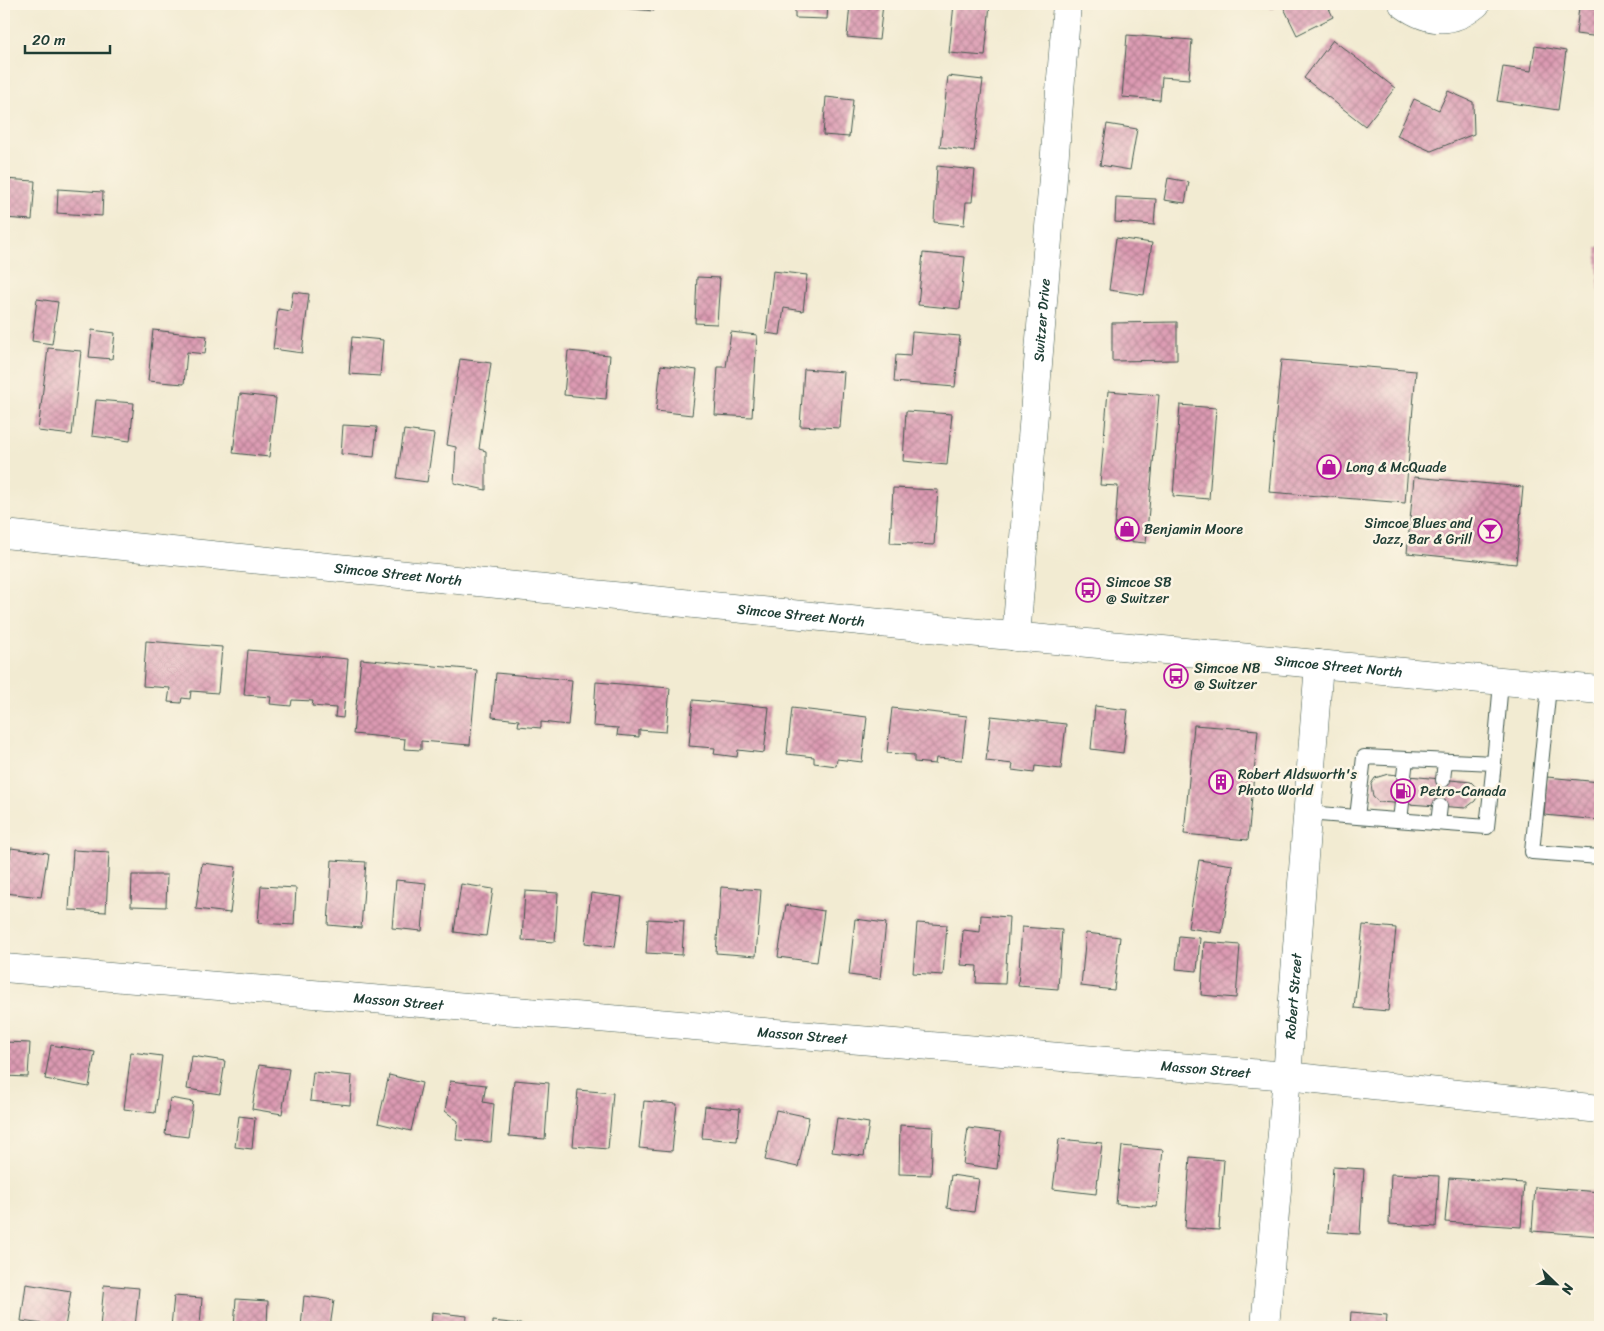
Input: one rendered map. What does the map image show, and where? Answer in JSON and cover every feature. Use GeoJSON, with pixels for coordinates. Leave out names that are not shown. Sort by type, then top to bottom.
{"type":"FeatureCollection","features":[{"type":"Feature","properties":{"kind":"street","name":"Switzer Drive"},"geometry":{"type":"LineString","coordinates":[[1016,637],[1067,4]]}},
{"type":"Feature","properties":{"kind":"street"},"geometry":{"type":"LineString","coordinates":[[1403,4],[1416,14],[1432,19],[1450,18],[1466,12],[1476,4]]}},
{"type":"Feature","properties":{"kind":"street","name":"Simcoe Street North"},"geometry":{"type":"LineString","coordinates":[[4,534],[1016,637],[1600,690]]}},
{"type":"Feature","properties":{"kind":"street","name":"Robert Street"},"geometry":{"type":"LineString","coordinates":[[1265,1327],[1287,1076],[1319,664]]}},
{"type":"Feature","properties":{"kind":"street","name":"Masson Street"},"geometry":{"type":"LineString","coordinates":[[4,968],[1287,1076],[1600,1109]]}},
{"type":"Feature","properties":{"kind":"lane"},"geometry":{"type":"LineString","coordinates":[[1307,813],[1487,826],[1501,682]]}},
{"type":"Feature","properties":{"kind":"lane"},"geometry":{"type":"LineString","coordinates":[[1549,686],[1532,852],[1600,857]]}},
{"type":"Feature","properties":{"kind":"lane"},"geometry":{"type":"LineString","coordinates":[[1357,817],[1364,757],[1494,764]]}},
{"type":"Feature","properties":{"kind":"lane"},"geometry":{"type":"LineString","coordinates":[[1404,776],[1406,759]]}},
{"type":"Feature","properties":{"kind":"lane"},"geometry":{"type":"LineString","coordinates":[[1443,780],[1445,761]]}},
{"type":"Feature","properties":{"kind":"lane"},"geometry":{"type":"LineString","coordinates":[[1400,820],[1402,803]]}},
{"type":"Feature","properties":{"kind":"lane"},"geometry":{"type":"LineString","coordinates":[[1438,823],[1440,806]]}},
{"type":"Feature","properties":{"kind":"building"},"geometry":{"type":"Polygon","coordinates":[[[622,4],[654,4],[654,11],[622,8],[622,4]]]}},
{"type":"Feature","properties":{"kind":"building"},"geometry":{"type":"Polygon","coordinates":[[[795,4],[828,4],[827,19],[795,18],[795,4]]]}},
{"type":"Feature","properties":{"kind":"building"},"geometry":{"type":"Polygon","coordinates":[[[850,4],[883,4],[879,40],[847,37],[850,4]]]}},
{"type":"Feature","properties":{"kind":"building"},"geometry":{"type":"Polygon","coordinates":[[[954,4],[990,4],[985,56],[949,53],[954,4]]]}},
{"type":"Feature","properties":{"kind":"building"},"geometry":{"type":"Polygon","coordinates":[[[1268,4],[1282,4],[1271,9],[1268,4]]]}},
{"type":"Feature","properties":{"kind":"building"},"geometry":{"type":"Polygon","coordinates":[[[1282,4],[1327,4],[1333,17],[1297,35],[1282,4]]]}},
{"type":"Feature","properties":{"kind":"building"},"geometry":{"type":"Polygon","coordinates":[[[1579,7],[1600,10],[1600,37],[1576,34],[1579,7]]]}},
{"type":"Feature","properties":{"kind":"building"},"geometry":{"type":"Polygon","coordinates":[[[1127,35],[1192,40],[1189,79],[1162,77],[1160,100],[1122,97],[1127,35]]]}},
{"type":"Feature","properties":{"kind":"building"},"geometry":{"type":"Polygon","coordinates":[[[1333,40],[1395,88],[1365,126],[1304,78],[1333,40]]]}},
{"type":"Feature","properties":{"kind":"building"},"geometry":{"type":"Polygon","coordinates":[[[1535,46],[1566,51],[1558,110],[1497,101],[1503,67],[1531,71],[1535,46]]]}},
{"type":"Feature","properties":{"kind":"building"},"geometry":{"type":"Polygon","coordinates":[[[948,76],[983,80],[974,151],[940,147],[948,76]]]}},
{"type":"Feature","properties":{"kind":"building"},"geometry":{"type":"Polygon","coordinates":[[[1448,91],[1473,102],[1474,134],[1431,151],[1397,136],[1414,99],[1439,110],[1448,91]]]}},
{"type":"Feature","properties":{"kind":"building"},"geometry":{"type":"Polygon","coordinates":[[[826,97],[853,100],[849,137],[823,135],[826,97]]]}},
{"type":"Feature","properties":{"kind":"building"},"geometry":{"type":"Polygon","coordinates":[[[1107,124],[1137,129],[1130,170],[1100,165],[1107,124]]]}},
{"type":"Feature","properties":{"kind":"building"},"geometry":{"type":"Polygon","coordinates":[[[937,166],[975,170],[972,202],[966,202],[964,225],[934,222],[937,166]]]}},
{"type":"Feature","properties":{"kind":"building"},"geometry":{"type":"Polygon","coordinates":[[[1168,178],[1189,182],[1185,203],[1164,200],[1168,178]]]}},
{"type":"Feature","properties":{"kind":"building"},"geometry":{"type":"Polygon","coordinates":[[[4,179],[35,181],[32,220],[4,218],[4,179]]]}},
{"type":"Feature","properties":{"kind":"building"},"geometry":{"type":"Polygon","coordinates":[[[58,189],[103,192],[102,216],[57,213],[58,189]]]}},
{"type":"Feature","properties":{"kind":"building"},"geometry":{"type":"Polygon","coordinates":[[[1116,197],[1156,199],[1154,225],[1115,222],[1116,197]]]}},
{"type":"Feature","properties":{"kind":"building"},"geometry":{"type":"Polygon","coordinates":[[[1116,238],[1152,243],[1144,295],[1109,290],[1116,238]]]}},
{"type":"Feature","properties":{"kind":"building"},"geometry":{"type":"Polygon","coordinates":[[[1596,247],[1600,247],[1600,291],[1599,291],[1596,247]]]}},
{"type":"Feature","properties":{"kind":"building"},"geometry":{"type":"Polygon","coordinates":[[[923,253],[965,257],[960,309],[918,305],[923,253]]]}},
{"type":"Feature","properties":{"kind":"building"},"geometry":{"type":"Polygon","coordinates":[[[773,271],[807,275],[803,311],[784,308],[780,335],[766,333],[773,271]]]}},
{"type":"Feature","properties":{"kind":"building"},"geometry":{"type":"Polygon","coordinates":[[[697,277],[720,278],[717,324],[695,323],[697,277]]]}},
{"type":"Feature","properties":{"kind":"building"},"geometry":{"type":"Polygon","coordinates":[[[293,292],[309,294],[302,353],[273,349],[278,309],[290,311],[293,292]]]}},
{"type":"Feature","properties":{"kind":"building"},"geometry":{"type":"Polygon","coordinates":[[[37,299],[58,302],[52,344],[32,341],[37,299]]]}},
{"type":"Feature","properties":{"kind":"building"},"geometry":{"type":"Polygon","coordinates":[[[1177,322],[1177,360],[1112,361],[1112,323],[1177,322]]]}},
{"type":"Feature","properties":{"kind":"building"},"geometry":{"type":"Polygon","coordinates":[[[92,330],[115,333],[112,359],[89,357],[92,330]]]}},
{"type":"Feature","properties":{"kind":"building"},"geometry":{"type":"Polygon","coordinates":[[[153,330],[207,336],[205,354],[187,352],[184,384],[148,381],[153,330]]]}},
{"type":"Feature","properties":{"kind":"building"},"geometry":{"type":"Polygon","coordinates":[[[731,332],[757,335],[752,417],[715,415],[718,367],[726,367],[731,332]]]}},
{"type":"Feature","properties":{"kind":"building"},"geometry":{"type":"Polygon","coordinates":[[[912,332],[960,336],[955,387],[894,382],[896,355],[910,356],[912,332]]]}},
{"type":"Feature","properties":{"kind":"building"},"geometry":{"type":"Polygon","coordinates":[[[352,337],[383,340],[380,376],[349,374],[352,337]]]}},
{"type":"Feature","properties":{"kind":"building"},"geometry":{"type":"Polygon","coordinates":[[[48,348],[81,351],[72,435],[38,431],[48,348]]]}},
{"type":"Feature","properties":{"kind":"building"},"geometry":{"type":"Polygon","coordinates":[[[568,351],[610,355],[606,399],[564,395],[568,351]]]}},
{"type":"Feature","properties":{"kind":"building"},"geometry":{"type":"Polygon","coordinates":[[[460,359],[491,363],[479,449],[486,451],[486,490],[454,483],[456,447],[447,445],[460,359]]]}},
{"type":"Feature","properties":{"kind":"building"},"geometry":{"type":"Polygon","coordinates":[[[1281,360],[1416,371],[1405,503],[1269,492],[1281,360]]]}},
{"type":"Feature","properties":{"kind":"building"},"geometry":{"type":"Polygon","coordinates":[[[661,365],[697,370],[692,415],[656,411],[661,365]]]}},
{"type":"Feature","properties":{"kind":"building"},"geometry":{"type":"Polygon","coordinates":[[[804,369],[844,372],[840,428],[800,426],[804,369]]]}},
{"type":"Feature","properties":{"kind":"building"},"geometry":{"type":"Polygon","coordinates":[[[1108,391],[1159,395],[1146,543],[1114,540],[1118,486],[1100,485],[1108,391]]]}},
{"type":"Feature","properties":{"kind":"building"},"geometry":{"type":"Polygon","coordinates":[[[240,394],[276,398],[269,457],[233,453],[240,394]]]}},
{"type":"Feature","properties":{"kind":"building"},"geometry":{"type":"Polygon","coordinates":[[[96,400],[134,403],[130,441],[92,436],[96,400]]]}},
{"type":"Feature","properties":{"kind":"building"},"geometry":{"type":"Polygon","coordinates":[[[1180,405],[1216,408],[1209,499],[1173,496],[1180,405]]]}},
{"type":"Feature","properties":{"kind":"building"},"geometry":{"type":"Polygon","coordinates":[[[906,411],[952,414],[947,465],[903,461],[906,411]]]}},
{"type":"Feature","properties":{"kind":"building"},"geometry":{"type":"Polygon","coordinates":[[[343,425],[377,427],[374,457],[341,454],[343,425]]]}},
{"type":"Feature","properties":{"kind":"building"},"geometry":{"type":"Polygon","coordinates":[[[404,430],[434,434],[427,482],[397,478],[404,430]]]}},
{"type":"Feature","properties":{"kind":"building"},"geometry":{"type":"Polygon","coordinates":[[[1414,477],[1523,487],[1516,564],[1407,553],[1414,477]]]}},
{"type":"Feature","properties":{"kind":"building"},"geometry":{"type":"Polygon","coordinates":[[[893,488],[938,490],[934,545],[890,543],[893,488]]]}},
{"type":"Feature","properties":{"kind":"building"},"geometry":{"type":"Polygon","coordinates":[[[146,641],[222,647],[218,693],[191,691],[190,699],[182,698],[181,703],[168,702],[170,688],[143,686],[146,641]]]}},
{"type":"Feature","properties":{"kind":"building"},"geometry":{"type":"Polygon","coordinates":[[[248,650],[348,659],[343,718],[335,717],[336,708],[312,706],[313,701],[292,700],[291,706],[270,704],[271,697],[244,695],[248,650]]]}},
{"type":"Feature","properties":{"kind":"building"},"geometry":{"type":"Polygon","coordinates":[[[361,659],[477,670],[470,745],[421,741],[421,750],[404,749],[405,739],[353,734],[361,659]]]}},
{"type":"Feature","properties":{"kind":"building"},"geometry":{"type":"Polygon","coordinates":[[[496,673],[572,680],[568,725],[541,722],[541,728],[518,726],[519,720],[492,717],[496,673]]]}},
{"type":"Feature","properties":{"kind":"building"},"geometry":{"type":"Polygon","coordinates":[[[596,682],[670,688],[666,732],[639,730],[639,737],[617,735],[618,728],[593,726],[596,682]]]}},
{"type":"Feature","properties":{"kind":"building"},"geometry":{"type":"Polygon","coordinates":[[[693,700],[769,707],[764,753],[738,750],[737,757],[714,754],[715,748],[689,746],[693,700]]]}},
{"type":"Feature","properties":{"kind":"building"},"geometry":{"type":"Polygon","coordinates":[[[1095,706],[1128,710],[1123,753],[1091,749],[1095,706]]]}},
{"type":"Feature","properties":{"kind":"building"},"geometry":{"type":"Polygon","coordinates":[[[792,708],[867,717],[862,762],[837,759],[836,766],[814,763],[814,757],[787,754],[792,708]]]}},
{"type":"Feature","properties":{"kind":"building"},"geometry":{"type":"Polygon","coordinates":[[[892,708],[967,716],[962,760],[936,758],[935,764],[914,762],[914,755],[887,753],[892,708]]]}},
{"type":"Feature","properties":{"kind":"building"},"geometry":{"type":"Polygon","coordinates":[[[991,716],[1066,724],[1061,769],[1035,766],[1034,773],[1012,770],[1013,764],[986,761],[991,716]]]}},
{"type":"Feature","properties":{"kind":"building","name":"Robert Aldsworth's Photo World"},"geometry":{"type":"Polygon","coordinates":[[[1194,725],[1258,730],[1248,840],[1184,834],[1194,725]]]}},
{"type":"Feature","properties":{"kind":"building"},"geometry":{"type":"Polygon","coordinates":[[[1388,774],[1471,782],[1475,786],[1478,795],[1475,801],[1466,808],[1379,802],[1373,797],[1371,784],[1375,778],[1388,774]]]}},
{"type":"Feature","properties":{"kind":"building"},"geometry":{"type":"Polygon","coordinates":[[[1547,777],[1600,782],[1600,820],[1544,815],[1547,777]]]}},
{"type":"Feature","properties":{"kind":"building"},"geometry":{"type":"Polygon","coordinates":[[[11,848],[48,853],[41,897],[5,893],[11,848]]]}},
{"type":"Feature","properties":{"kind":"building"},"geometry":{"type":"Polygon","coordinates":[[[73,850],[109,852],[106,912],[69,910],[73,850]]]}},
{"type":"Feature","properties":{"kind":"building"},"geometry":{"type":"Polygon","coordinates":[[[332,860],[366,862],[361,928],[328,925],[332,860]]]}},
{"type":"Feature","properties":{"kind":"building"},"geometry":{"type":"Polygon","coordinates":[[[1199,860],[1233,865],[1222,933],[1188,928],[1199,860]]]}},
{"type":"Feature","properties":{"kind":"building"},"geometry":{"type":"Polygon","coordinates":[[[202,863],[236,867],[230,913],[196,909],[202,863]]]}},
{"type":"Feature","properties":{"kind":"building"},"geometry":{"type":"Polygon","coordinates":[[[132,875],[167,875],[166,907],[131,906],[132,875]]]}},
{"type":"Feature","properties":{"kind":"building"},"geometry":{"type":"Polygon","coordinates":[[[396,880],[426,883],[422,931],[392,928],[396,880]]]}},
{"type":"Feature","properties":{"kind":"building"},"geometry":{"type":"Polygon","coordinates":[[[461,884],[493,889],[486,936],[454,932],[461,884]]]}},
{"type":"Feature","properties":{"kind":"building"},"geometry":{"type":"Polygon","coordinates":[[[261,886],[296,888],[294,925],[258,923],[261,886]]]}},
{"type":"Feature","properties":{"kind":"building"},"geometry":{"type":"Polygon","coordinates":[[[721,887],[761,890],[756,956],[716,953],[721,887]]]}},
{"type":"Feature","properties":{"kind":"building"},"geometry":{"type":"Polygon","coordinates":[[[525,891],[558,893],[555,942],[522,940],[525,891]]]}},
{"type":"Feature","properties":{"kind":"building"},"geometry":{"type":"Polygon","coordinates":[[[591,893],[622,897],[615,947],[585,943],[591,893]]]}},
{"type":"Feature","properties":{"kind":"building"},"geometry":{"type":"Polygon","coordinates":[[[786,905],[824,911],[817,962],[778,957],[786,905]]]}},
{"type":"Feature","properties":{"kind":"building"},"geometry":{"type":"Polygon","coordinates":[[[981,915],[1009,917],[1005,984],[976,983],[977,966],[961,965],[963,930],[980,932],[981,915]]]}},
{"type":"Feature","properties":{"kind":"building"},"geometry":{"type":"Polygon","coordinates":[[[648,919],[684,921],[682,955],[646,953],[648,919]]]}},
{"type":"Feature","properties":{"kind":"building"},"geometry":{"type":"Polygon","coordinates":[[[855,919],[886,923],[880,979],[849,975],[855,919]]]}},
{"type":"Feature","properties":{"kind":"building"},"geometry":{"type":"Polygon","coordinates":[[[917,923],[947,925],[943,975],[913,973],[917,923]]]}},
{"type":"Feature","properties":{"kind":"building"},"geometry":{"type":"Polygon","coordinates":[[[1363,925],[1396,928],[1388,1011],[1354,1008],[1363,925]]]}},
{"type":"Feature","properties":{"kind":"building"},"geometry":{"type":"Polygon","coordinates":[[[1022,927],[1062,930],[1058,989],[1018,986],[1022,927]]]}},
{"type":"Feature","properties":{"kind":"building"},"geometry":{"type":"Polygon","coordinates":[[[1086,933],[1120,937],[1114,990],[1081,986],[1086,933]]]}},
{"type":"Feature","properties":{"kind":"building"},"geometry":{"type":"Polygon","coordinates":[[[1179,936],[1200,938],[1197,971],[1176,969],[1179,936]]]}},
{"type":"Feature","properties":{"kind":"building"},"geometry":{"type":"Polygon","coordinates":[[[1204,942],[1240,945],[1236,998],[1201,995],[1204,942]]]}},
{"type":"Feature","properties":{"kind":"building"},"geometry":{"type":"Polygon","coordinates":[[[4,1042],[30,1043],[28,1077],[4,1076],[4,1042]]]}},
{"type":"Feature","properties":{"kind":"building"},"geometry":{"type":"Polygon","coordinates":[[[51,1045],[95,1052],[89,1087],[45,1079],[51,1045]]]}},
{"type":"Feature","properties":{"kind":"building"},"geometry":{"type":"Polygon","coordinates":[[[131,1052],[162,1056],[155,1113],[124,1109],[131,1052]]]}},
{"type":"Feature","properties":{"kind":"building"},"geometry":{"type":"Polygon","coordinates":[[[192,1056],[225,1061],[220,1094],[187,1089],[192,1056]]]}},
{"type":"Feature","properties":{"kind":"building"},"geometry":{"type":"Polygon","coordinates":[[[259,1065],[289,1069],[282,1114],[252,1109],[259,1065]]]}},
{"type":"Feature","properties":{"kind":"building"},"geometry":{"type":"Polygon","coordinates":[[[313,1072],[352,1076],[350,1105],[310,1101],[313,1072]]]}},
{"type":"Feature","properties":{"kind":"building"},"geometry":{"type":"Polygon","coordinates":[[[389,1075],[422,1083],[411,1131],[378,1123],[389,1075]]]}},
{"type":"Feature","properties":{"kind":"building"},"geometry":{"type":"Polygon","coordinates":[[[514,1080],[549,1083],[545,1139],[509,1136],[514,1080]]]}},
{"type":"Feature","properties":{"kind":"building"},"geometry":{"type":"Polygon","coordinates":[[[450,1081],[486,1085],[483,1102],[494,1104],[491,1142],[456,1140],[458,1121],[445,1111],[450,1081]]]}},
{"type":"Feature","properties":{"kind":"building"},"geometry":{"type":"Polygon","coordinates":[[[578,1090],[613,1093],[608,1149],[573,1146],[578,1090]]]}},
{"type":"Feature","properties":{"kind":"building"},"geometry":{"type":"Polygon","coordinates":[[[170,1098],[193,1102],[188,1137],[165,1134],[170,1098]]]}},
{"type":"Feature","properties":{"kind":"building"},"geometry":{"type":"Polygon","coordinates":[[[644,1101],[677,1104],[672,1151],[639,1148],[644,1101]]]}},
{"type":"Feature","properties":{"kind":"building"},"geometry":{"type":"Polygon","coordinates":[[[705,1106],[740,1109],[737,1141],[702,1138],[705,1106]]]}},
{"type":"Feature","properties":{"kind":"building"},"geometry":{"type":"Polygon","coordinates":[[[776,1110],[809,1117],[798,1167],[765,1160],[776,1110]]]}},
{"type":"Feature","properties":{"kind":"building"},"geometry":{"type":"Polygon","coordinates":[[[239,1116],[255,1118],[252,1149],[235,1147],[239,1116]]]}},
{"type":"Feature","properties":{"kind":"building"},"geometry":{"type":"Polygon","coordinates":[[[837,1118],[869,1123],[864,1156],[832,1152],[837,1118]]]}},
{"type":"Feature","properties":{"kind":"building"},"geometry":{"type":"Polygon","coordinates":[[[900,1125],[933,1127],[931,1175],[899,1174],[900,1125]]]}},
{"type":"Feature","properties":{"kind":"building"},"geometry":{"type":"Polygon","coordinates":[[[968,1128],[1001,1132],[997,1169],[963,1164],[968,1128]]]}},
{"type":"Feature","properties":{"kind":"building"},"geometry":{"type":"Polygon","coordinates":[[[1059,1139],[1102,1143],[1096,1194],[1053,1189],[1059,1139]]]}},
{"type":"Feature","properties":{"kind":"building"},"geometry":{"type":"Polygon","coordinates":[[[1122,1146],[1163,1150],[1157,1207],[1116,1204],[1122,1146]]]}},
{"type":"Feature","properties":{"kind":"building"},"geometry":{"type":"Polygon","coordinates":[[[1190,1157],[1224,1160],[1219,1230],[1185,1228],[1190,1157]]]}},
{"type":"Feature","properties":{"kind":"building"},"geometry":{"type":"Polygon","coordinates":[[[1333,1167],[1364,1169],[1360,1234],[1328,1232],[1333,1167]]]}},
{"type":"Feature","properties":{"kind":"building"},"geometry":{"type":"Polygon","coordinates":[[[1391,1174],[1439,1176],[1436,1227],[1389,1224],[1391,1174]]]}},
{"type":"Feature","properties":{"kind":"building"},"geometry":{"type":"Polygon","coordinates":[[[951,1175],[979,1179],[974,1212],[947,1208],[951,1175]]]}},
{"type":"Feature","properties":{"kind":"building"},"geometry":{"type":"Polygon","coordinates":[[[1449,1178],[1524,1183],[1521,1227],[1445,1222],[1449,1178]]]}},
{"type":"Feature","properties":{"kind":"building"},"geometry":{"type":"Polygon","coordinates":[[[1535,1187],[1600,1192],[1600,1236],[1532,1231],[1535,1187]]]}},
{"type":"Feature","properties":{"kind":"building"},"geometry":{"type":"Polygon","coordinates":[[[26,1284],[71,1291],[65,1327],[21,1321],[26,1284]]]}},
{"type":"Feature","properties":{"kind":"building"},"geometry":{"type":"Polygon","coordinates":[[[104,1285],[139,1288],[135,1327],[100,1327],[104,1285]]]}},
{"type":"Feature","properties":{"kind":"building"},"geometry":{"type":"Polygon","coordinates":[[[4,1294],[7,1295],[5,1310],[4,1310],[4,1294]]]}},
{"type":"Feature","properties":{"kind":"building"},"geometry":{"type":"Polygon","coordinates":[[[174,1296],[202,1298],[200,1327],[171,1327],[174,1296]]]}},
{"type":"Feature","properties":{"kind":"building"},"geometry":{"type":"Polygon","coordinates":[[[304,1296],[334,1300],[330,1327],[301,1327],[304,1296]]]}},
{"type":"Feature","properties":{"kind":"building"},"geometry":{"type":"Polygon","coordinates":[[[236,1299],[268,1301],[267,1327],[234,1327],[236,1299]]]}},
{"type":"Feature","properties":{"kind":"building"},"geometry":{"type":"Polygon","coordinates":[[[432,1312],[467,1316],[466,1327],[431,1327],[432,1312]]]}},
{"type":"Feature","properties":{"kind":"building"},"geometry":{"type":"Polygon","coordinates":[[[1351,1312],[1387,1315],[1386,1327],[1350,1327],[1351,1312]]]}},
{"type":"Feature","properties":{"kind":"building"},"geometry":{"type":"Polygon","coordinates":[[[493,1321],[528,1325],[527,1327],[493,1327],[493,1321]]]}},
{"type":"Feature","properties":{"kind":"place","name":"Long & McQuade"},"geometry":{"type":"Point","coordinates":[1329,467]}},
{"type":"Feature","properties":{"kind":"place","name":"Benjamin Moore"},"geometry":{"type":"Point","coordinates":[1127,529]}},
{"type":"Feature","properties":{"kind":"place","name":"Simcoe Blues and Jazz, Bar & Grill"},"geometry":{"type":"Point","coordinates":[1490,531]}},
{"type":"Feature","properties":{"kind":"place","name":"Simcoe SB @ Switzer"},"geometry":{"type":"Point","coordinates":[1088,590]}},
{"type":"Feature","properties":{"kind":"place","name":"Simcoe NB @ Switzer"},"geometry":{"type":"Point","coordinates":[1176,676]}},
{"type":"Feature","properties":{"kind":"place","name":"Robert Aldsworth's Photo World"},"geometry":{"type":"Point","coordinates":[1221,782]}},
{"type":"Feature","properties":{"kind":"place","name":"Petro-Canada"},"geometry":{"type":"Point","coordinates":[1403,791]}}]}
